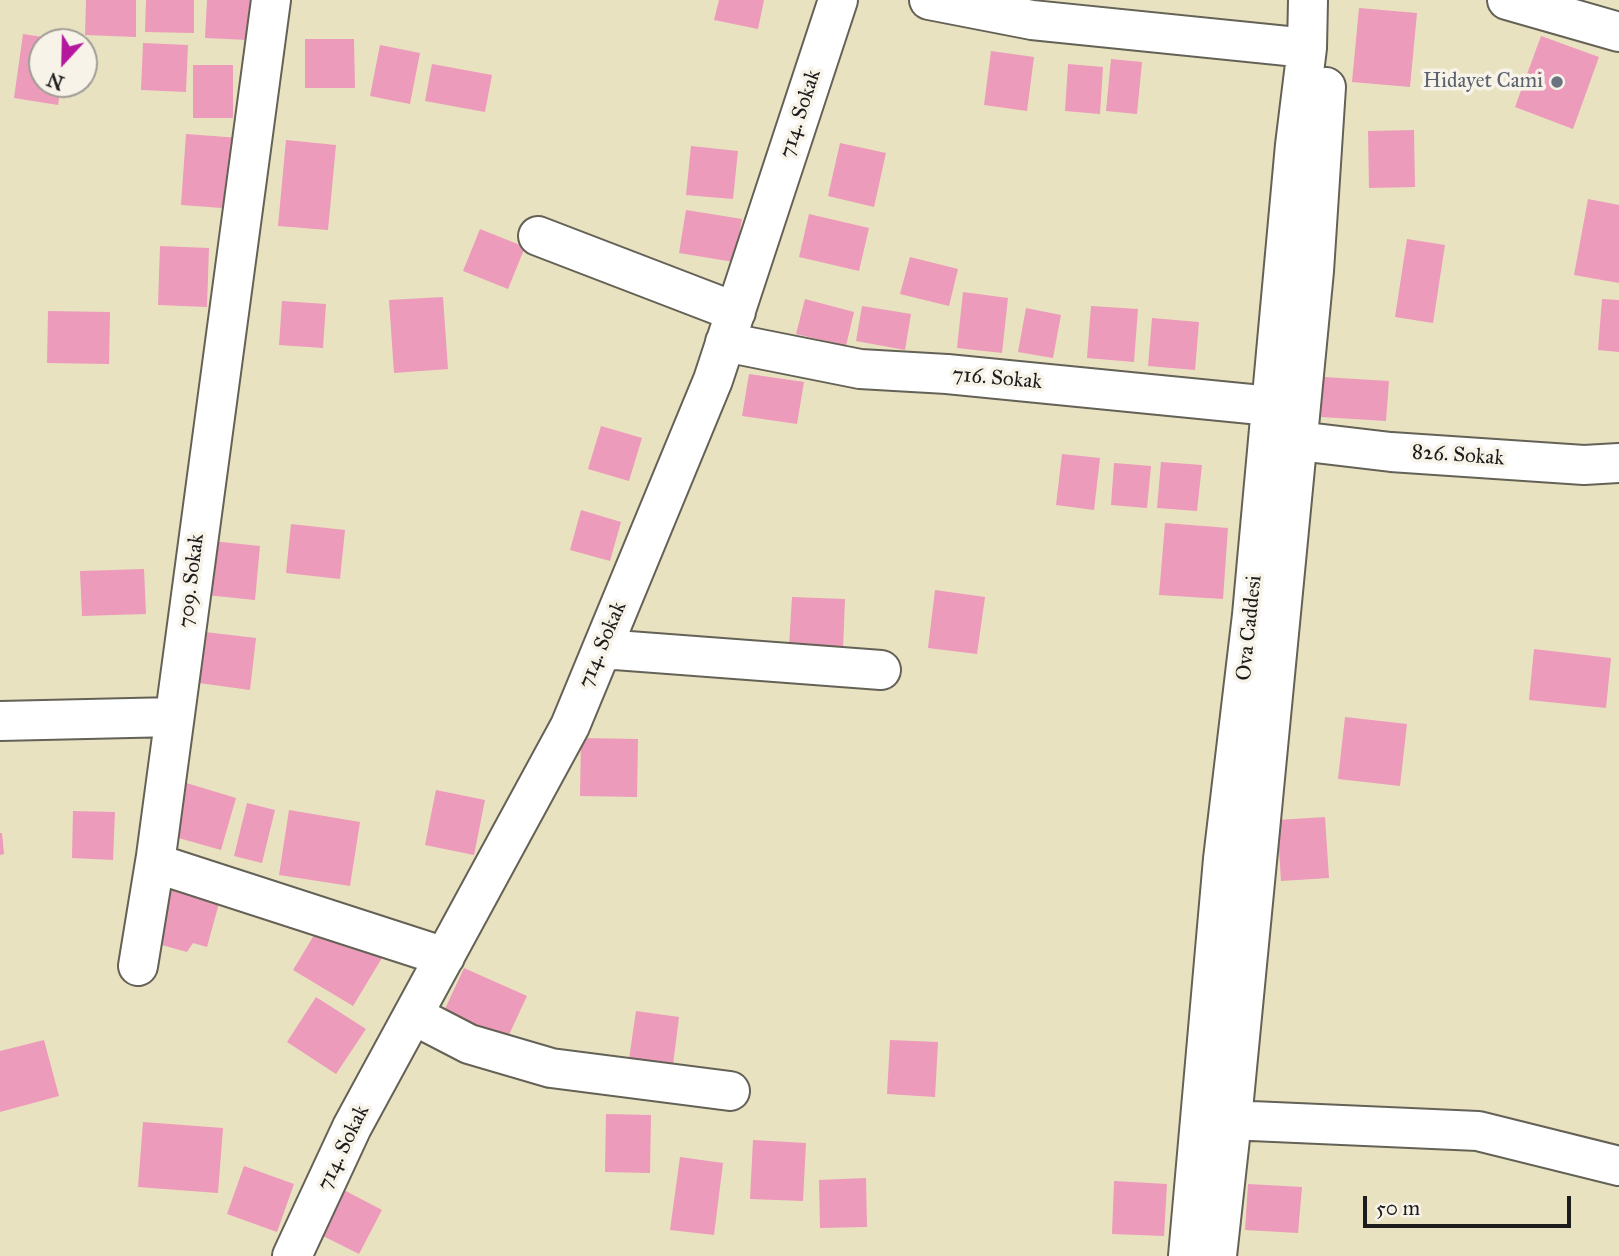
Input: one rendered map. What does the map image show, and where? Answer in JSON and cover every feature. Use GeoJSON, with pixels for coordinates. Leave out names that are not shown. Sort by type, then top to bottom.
{"type":"FeatureCollection","features":[{"type":"Feature","properties":{"kind":"street","name":"709. Sokak"},"geometry":{"type":"LineString","coordinates":[[138,966],[156,856],[271,0]]}},
{"type":"Feature","properties":{"kind":"street","name":"714. Sokak"},"geometry":{"type":"LineString","coordinates":[[292,1256],[352,1127],[570,726],[713,380],[838,0]]}},
{"type":"Feature","properties":{"kind":"street"},"geometry":{"type":"LineString","coordinates":[[929,0],[1032,20],[1307,48]]}},
{"type":"Feature","properties":{"kind":"street","name":"Ova Caddesi"},"geometry":{"type":"LineString","coordinates":[[1217,1256],[1216,1119],[1223,859],[1252,615],[1293,158],[1307,48],[1308,0]]}},
{"type":"Feature","properties":{"kind":"street","name":"Ova Caddesi"},"geometry":{"type":"LineString","coordinates":[[1188,1256],[1216,1119],[1298,441],[1314,271],[1332,0]]}},
{"type":"Feature","properties":{"kind":"street"},"geometry":{"type":"LineString","coordinates":[[1507,0],[1619,32]]}},
{"type":"Feature","properties":{"kind":"street","name":"716. Sokak"},"geometry":{"type":"LineString","coordinates":[[537,236],[731,327],[860,369],[947,374],[1271,406]]}},
{"type":"Feature","properties":{"kind":"street","name":"826. Sokak"},"geometry":{"type":"LineString","coordinates":[[1298,441],[1418,454],[1584,465],[1619,463]]}},
{"type":"Feature","properties":{"kind":"street"},"geometry":{"type":"LineString","coordinates":[[602,649],[881,670]]}},
{"type":"Feature","properties":{"kind":"street"},"geometry":{"type":"LineString","coordinates":[[0,721],[174,717]]}},
{"type":"Feature","properties":{"kind":"street"},"geometry":{"type":"LineString","coordinates":[[156,856],[164,866],[445,957]]}},
{"type":"Feature","properties":{"kind":"street"},"geometry":{"type":"LineString","coordinates":[[413,1015],[469,1044],[551,1068],[730,1090]]}},
{"type":"Feature","properties":{"kind":"street"},"geometry":{"type":"LineString","coordinates":[[1216,1119],[1478,1131],[1619,1166]]}},
{"type":"Feature","properties":{"kind":"building"},"geometry":{"type":"Polygon","coordinates":[[[86,0],[136,0],[136,37],[98,36],[98,28],[85,28],[86,0]]]}},
{"type":"Feature","properties":{"kind":"building"},"geometry":{"type":"Polygon","coordinates":[[[146,0],[194,0],[194,33],[145,32],[146,0]]]}},
{"type":"Feature","properties":{"kind":"building"},"geometry":{"type":"Polygon","coordinates":[[[207,0],[250,0],[248,40],[205,38],[207,0]]]}},
{"type":"Feature","properties":{"kind":"building"},"geometry":{"type":"Polygon","coordinates":[[[719,0],[764,0],[758,29],[714,20],[719,0]]]}},
{"type":"Feature","properties":{"kind":"building"},"geometry":{"type":"Polygon","coordinates":[[[1359,8],[1417,13],[1410,87],[1352,82],[1359,8]]]}},
{"type":"Feature","properties":{"kind":"building"},"geometry":{"type":"Polygon","coordinates":[[[23,34],[28,35],[28,98],[59,98],[58,105],[14,98],[23,34]]]}},
{"type":"Feature","properties":{"kind":"building","name":"Hidayet Cami"},"geometry":{"type":"Polygon","coordinates":[[[1541,36],[1599,57],[1573,129],[1515,107],[1541,36]]]}},
{"type":"Feature","properties":{"kind":"building"},"geometry":{"type":"Polygon","coordinates":[[[305,39],[354,39],[355,88],[305,88],[305,39]]]}},
{"type":"Feature","properties":{"kind":"building"},"geometry":{"type":"Polygon","coordinates":[[[143,43],[188,45],[186,92],[141,90],[143,43]]]}},
{"type":"Feature","properties":{"kind":"building"},"geometry":{"type":"Polygon","coordinates":[[[380,45],[420,53],[410,104],[370,96],[380,45]]]}},
{"type":"Feature","properties":{"kind":"building"},"geometry":{"type":"Polygon","coordinates":[[[991,51],[1034,57],[1027,111],[984,105],[991,51]]]}},
{"type":"Feature","properties":{"kind":"building"},"geometry":{"type":"Polygon","coordinates":[[[1111,59],[1142,62],[1137,114],[1106,111],[1111,59]]]}},
{"type":"Feature","properties":{"kind":"building"},"geometry":{"type":"Polygon","coordinates":[[[432,64],[492,75],[485,112],[425,101],[432,64]]]}},
{"type":"Feature","properties":{"kind":"building"},"geometry":{"type":"Polygon","coordinates":[[[1068,64],[1103,67],[1100,114],[1065,111],[1068,64]]]}},
{"type":"Feature","properties":{"kind":"building"},"geometry":{"type":"Polygon","coordinates":[[[193,65],[233,65],[233,118],[193,118],[193,65]]]}},
{"type":"Feature","properties":{"kind":"building"},"geometry":{"type":"Polygon","coordinates":[[[1414,130],[1415,187],[1369,188],[1368,131],[1414,130]]]}},
{"type":"Feature","properties":{"kind":"building"},"geometry":{"type":"Polygon","coordinates":[[[186,134],[240,138],[235,209],[181,205],[186,134]]]}},
{"type":"Feature","properties":{"kind":"building"},"geometry":{"type":"Polygon","coordinates":[[[286,140],[336,145],[328,230],[278,226],[286,140]]]}},
{"type":"Feature","properties":{"kind":"building"},"geometry":{"type":"Polygon","coordinates":[[[840,143],[886,153],[874,207],[828,196],[840,143]]]}},
{"type":"Feature","properties":{"kind":"building"},"geometry":{"type":"Polygon","coordinates":[[[691,146],[738,151],[733,199],[686,195],[691,146]]]}},
{"type":"Feature","properties":{"kind":"building"},"geometry":{"type":"Polygon","coordinates":[[[1588,199],[1619,205],[1619,283],[1574,275],[1588,199]]]}},
{"type":"Feature","properties":{"kind":"building"},"geometry":{"type":"Polygon","coordinates":[[[686,210],[742,219],[734,262],[679,253],[686,210]]]}},
{"type":"Feature","properties":{"kind":"building"},"geometry":{"type":"Polygon","coordinates":[[[809,214],[869,228],[859,271],[799,257],[809,214]]]}},
{"type":"Feature","properties":{"kind":"building"},"geometry":{"type":"Polygon","coordinates":[[[480,229],[525,247],[508,289],[463,271],[480,229]]]}},
{"type":"Feature","properties":{"kind":"building"},"geometry":{"type":"Polygon","coordinates":[[[1407,239],[1445,245],[1433,323],[1395,317],[1407,239]]]}},
{"type":"Feature","properties":{"kind":"building"},"geometry":{"type":"Polygon","coordinates":[[[160,246],[209,248],[207,307],[158,305],[160,246]]]}},
{"type":"Feature","properties":{"kind":"building"},"geometry":{"type":"Polygon","coordinates":[[[910,257],[958,269],[949,306],[900,294],[910,257]]]}},
{"type":"Feature","properties":{"kind":"building"},"geometry":{"type":"Polygon","coordinates":[[[963,292],[1008,298],[1002,353],[957,348],[963,292]]]}},
{"type":"Feature","properties":{"kind":"building"},"geometry":{"type":"Polygon","coordinates":[[[443,297],[448,369],[394,373],[389,300],[443,297]]]}},
{"type":"Feature","properties":{"kind":"building"},"geometry":{"type":"Polygon","coordinates":[[[805,299],[854,312],[846,346],[796,334],[805,299]]]}},
{"type":"Feature","properties":{"kind":"building"},"geometry":{"type":"Polygon","coordinates":[[[1602,299],[1619,300],[1619,352],[1598,350],[1602,299]]]}},
{"type":"Feature","properties":{"kind":"building"},"geometry":{"type":"Polygon","coordinates":[[[282,301],[326,304],[323,348],[279,345],[282,301]]]}},
{"type":"Feature","properties":{"kind":"building"},"geometry":{"type":"Polygon","coordinates":[[[862,306],[911,314],[905,350],[856,341],[862,306]]]}},
{"type":"Feature","properties":{"kind":"building"},"geometry":{"type":"Polygon","coordinates":[[[1091,306],[1138,309],[1134,362],[1087,358],[1091,306]]]}},
{"type":"Feature","properties":{"kind":"building"},"geometry":{"type":"Polygon","coordinates":[[[1026,308],[1061,315],[1053,358],[1018,352],[1026,308]]]}},
{"type":"Feature","properties":{"kind":"building"},"geometry":{"type":"Polygon","coordinates":[[[48,311],[110,312],[109,364],[47,363],[48,311]]]}},
{"type":"Feature","properties":{"kind":"building"},"geometry":{"type":"Polygon","coordinates":[[[1152,318],[1199,322],[1195,370],[1148,366],[1152,318]]]}},
{"type":"Feature","properties":{"kind":"building"},"geometry":{"type":"Polygon","coordinates":[[[749,374],[804,382],[797,424],[742,416],[749,374]]]}},
{"type":"Feature","properties":{"kind":"building"},"geometry":{"type":"Polygon","coordinates":[[[1324,377],[1389,381],[1386,421],[1321,417],[1324,377]]]}},
{"type":"Feature","properties":{"kind":"building"},"geometry":{"type":"Polygon","coordinates":[[[601,426],[642,438],[629,481],[588,469],[601,426]]]}},
{"type":"Feature","properties":{"kind":"building"},"geometry":{"type":"Polygon","coordinates":[[[1062,454],[1100,458],[1094,510],[1056,505],[1062,454]]]}},
{"type":"Feature","properties":{"kind":"building"},"geometry":{"type":"Polygon","coordinates":[[[1161,462],[1202,465],[1197,511],[1157,508],[1161,462]]]}},
{"type":"Feature","properties":{"kind":"building"},"geometry":{"type":"Polygon","coordinates":[[[1114,463],[1151,466],[1147,508],[1111,505],[1114,463]]]}},
{"type":"Feature","properties":{"kind":"building"},"geometry":{"type":"Polygon","coordinates":[[[581,510],[621,522],[610,561],[570,550],[581,510]]]}},
{"type":"Feature","properties":{"kind":"building"},"geometry":{"type":"Polygon","coordinates":[[[1165,523],[1228,528],[1223,599],[1159,595],[1165,523]]]}},
{"type":"Feature","properties":{"kind":"building"},"geometry":{"type":"Polygon","coordinates":[[[291,524],[345,530],[340,579],[286,573],[291,524]]]}},
{"type":"Feature","properties":{"kind":"building"},"geometry":{"type":"Polygon","coordinates":[[[212,541],[260,546],[255,600],[206,595],[212,541]]]}},
{"type":"Feature","properties":{"kind":"building"},"geometry":{"type":"Polygon","coordinates":[[[144,569],[146,614],[82,616],[80,571],[144,569]]]}},
{"type":"Feature","properties":{"kind":"building"},"geometry":{"type":"Polygon","coordinates":[[[935,590],[985,597],[977,654],[928,648],[935,590]]]}},
{"type":"Feature","properties":{"kind":"building"},"geometry":{"type":"Polygon","coordinates":[[[792,597],[845,599],[843,650],[789,647],[792,597]]]}},
{"type":"Feature","properties":{"kind":"building"},"geometry":{"type":"Polygon","coordinates":[[[205,632],[256,638],[250,690],[199,683],[205,632]]]}},
{"type":"Feature","properties":{"kind":"building"},"geometry":{"type":"Polygon","coordinates":[[[1534,649],[1611,658],[1606,708],[1529,700],[1534,649]]]}},
{"type":"Feature","properties":{"kind":"building"},"geometry":{"type":"Polygon","coordinates":[[[1345,717],[1407,724],[1400,786],[1338,779],[1345,717]]]}},
{"type":"Feature","properties":{"kind":"building"},"geometry":{"type":"Polygon","coordinates":[[[581,738],[638,739],[637,797],[580,796],[581,738]]]}},
{"type":"Feature","properties":{"kind":"building"},"geometry":{"type":"Polygon","coordinates":[[[183,782],[236,798],[221,850],[168,835],[183,782]]]}},
{"type":"Feature","properties":{"kind":"building"},"geometry":{"type":"Polygon","coordinates":[[[436,790],[485,800],[474,855],[425,845],[436,790]]]}},
{"type":"Feature","properties":{"kind":"building"},"geometry":{"type":"Polygon","coordinates":[[[247,803],[275,810],[262,863],[234,856],[247,803]]]}},
{"type":"Feature","properties":{"kind":"building"},"geometry":{"type":"Polygon","coordinates":[[[289,810],[360,822],[350,886],[279,875],[289,810]]]}},
{"type":"Feature","properties":{"kind":"building"},"geometry":{"type":"Polygon","coordinates":[[[73,811],[115,812],[113,860],[72,858],[73,811]]]}},
{"type":"Feature","properties":{"kind":"building"},"geometry":{"type":"Polygon","coordinates":[[[1325,817],[1329,878],[1281,881],[1277,820],[1325,817]]]}},
{"type":"Feature","properties":{"kind":"building"},"geometry":{"type":"Polygon","coordinates":[[[0,833],[4,854],[0,855],[0,833]]]}},
{"type":"Feature","properties":{"kind":"building"},"geometry":{"type":"Polygon","coordinates":[[[173,883],[221,896],[207,947],[193,943],[187,952],[158,944],[173,883]]]}},
{"type":"Feature","properties":{"kind":"building"},"geometry":{"type":"Polygon","coordinates":[[[322,922],[382,958],[353,1006],[293,970],[322,922]]]}},
{"type":"Feature","properties":{"kind":"building"},"geometry":{"type":"Polygon","coordinates":[[[464,968],[527,996],[507,1039],[444,1011],[464,968]]]}},
{"type":"Feature","properties":{"kind":"building"},"geometry":{"type":"Polygon","coordinates":[[[316,997],[366,1029],[336,1074],[287,1042],[316,997]]]}},
{"type":"Feature","properties":{"kind":"building"},"geometry":{"type":"Polygon","coordinates":[[[636,1011],[679,1017],[673,1065],[629,1059],[636,1011]]]}},
{"type":"Feature","properties":{"kind":"building"},"geometry":{"type":"Polygon","coordinates":[[[44,1040],[59,1096],[0,1112],[0,1051],[44,1040]]]}},
{"type":"Feature","properties":{"kind":"building"},"geometry":{"type":"Polygon","coordinates":[[[890,1040],[938,1042],[935,1097],[887,1094],[890,1040]]]}},
{"type":"Feature","properties":{"kind":"building"},"geometry":{"type":"Polygon","coordinates":[[[606,1114],[651,1115],[650,1173],[605,1172],[606,1114]]]}},
{"type":"Feature","properties":{"kind":"building"},"geometry":{"type":"Polygon","coordinates":[[[143,1122],[223,1128],[218,1193],[138,1187],[143,1122]]]}},
{"type":"Feature","properties":{"kind":"building"},"geometry":{"type":"Polygon","coordinates":[[[753,1140],[806,1143],[803,1201],[750,1199],[753,1140]]]}},
{"type":"Feature","properties":{"kind":"building"},"geometry":{"type":"Polygon","coordinates":[[[680,1157],[723,1163],[714,1235],[670,1230],[680,1157]]]}},
{"type":"Feature","properties":{"kind":"building"},"geometry":{"type":"Polygon","coordinates":[[[244,1166],[294,1184],[277,1232],[227,1214],[244,1166]]]}},
{"type":"Feature","properties":{"kind":"building"},"geometry":{"type":"Polygon","coordinates":[[[866,1178],[867,1227],[820,1228],[819,1180],[866,1178]]]}},
{"type":"Feature","properties":{"kind":"building"},"geometry":{"type":"Polygon","coordinates":[[[1114,1181],[1167,1184],[1164,1236],[1112,1234],[1114,1181]]]}},
{"type":"Feature","properties":{"kind":"building"},"geometry":{"type":"Polygon","coordinates":[[[1248,1184],[1302,1187],[1298,1233],[1245,1230],[1248,1184]]]}},
{"type":"Feature","properties":{"kind":"building"},"geometry":{"type":"Polygon","coordinates":[[[342,1189],[382,1210],[359,1254],[319,1234],[342,1189]]]}},
{"type":"Feature","properties":{"kind":"place","name":"Hidayet Cami"},"geometry":{"type":"Point","coordinates":[1557,82]}}]}
